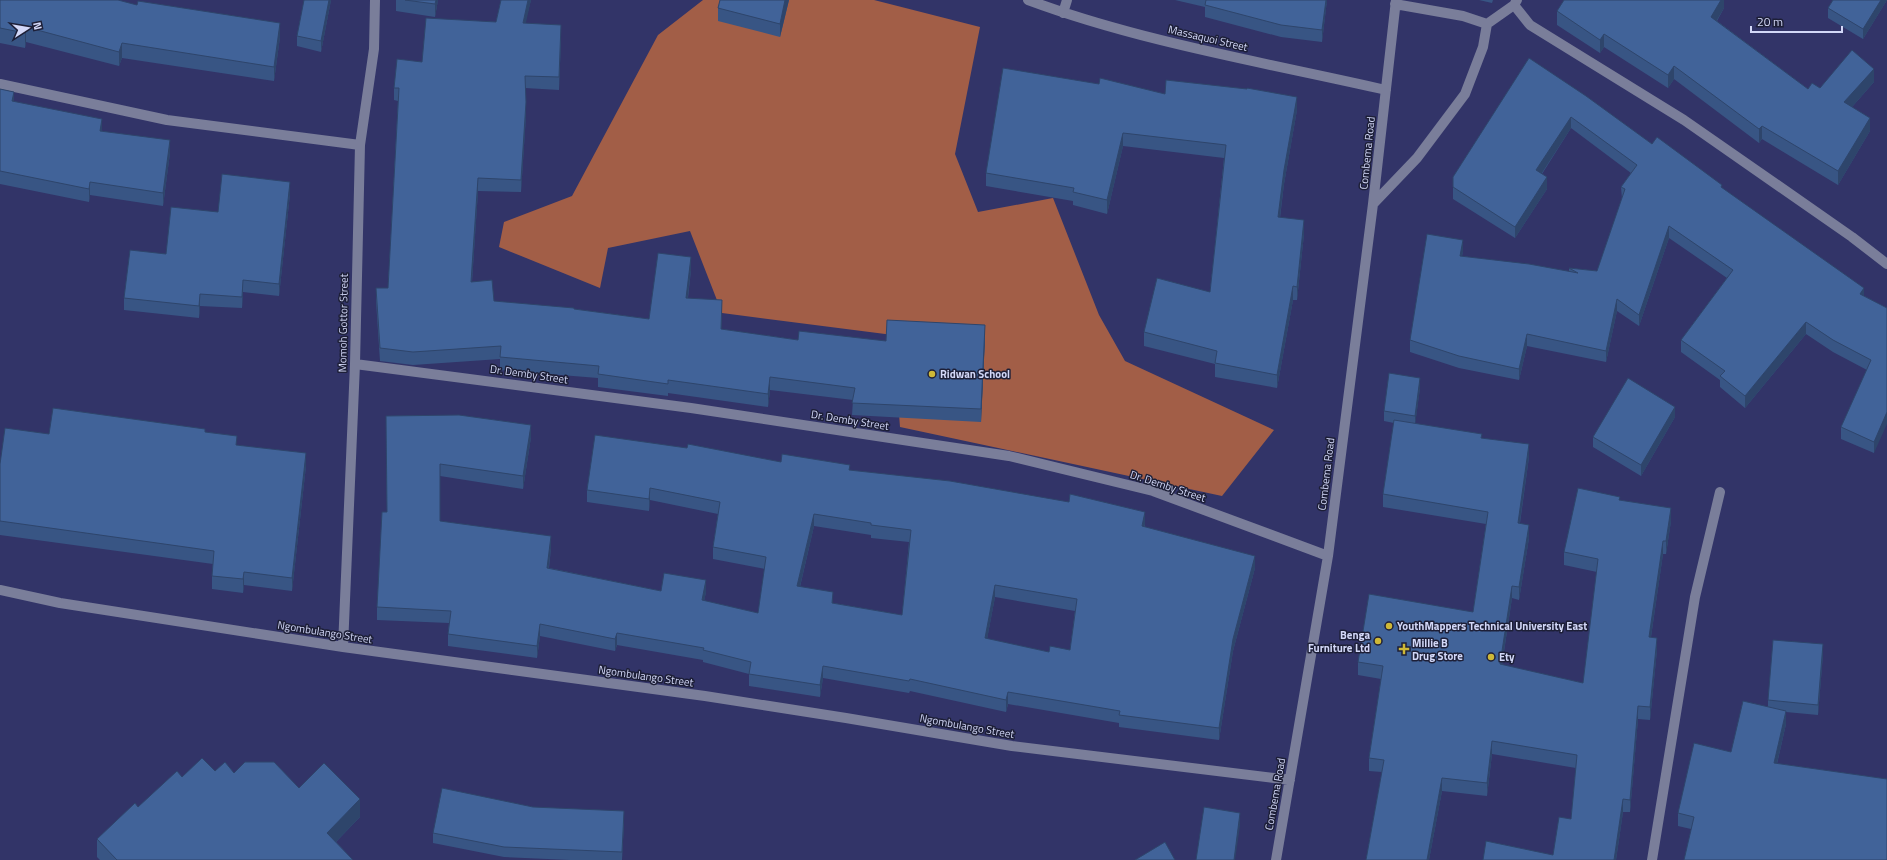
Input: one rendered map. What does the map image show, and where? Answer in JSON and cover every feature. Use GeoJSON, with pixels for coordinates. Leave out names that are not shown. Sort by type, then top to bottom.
{"type":"FeatureCollection","features":[{"type":"Feature","properties":{"kind":"street","name":"Momoh Gottor Street"},"geometry":{"type":"LineString","coordinates":[[343,647],[355,364],[356,251],[360,145],[374,48],[375,0]]}},
{"type":"Feature","properties":{"kind":"street","name":"Massaquoi Street"},"geometry":{"type":"LineString","coordinates":[[1028,0],[1063,13],[1176,43],[1386,90]]}},
{"type":"Feature","properties":{"kind":"street"},"geometry":{"type":"LineString","coordinates":[[1063,13],[1066,0]]}},
{"type":"Feature","properties":{"kind":"street"},"geometry":{"type":"LineString","coordinates":[[1395,2],[1463,16],[1487,24]]}},
{"type":"Feature","properties":{"kind":"street","name":"Combema Road"},"geometry":{"type":"LineString","coordinates":[[1276,860],[1328,556],[1373,204],[1395,2]]}},
{"type":"Feature","properties":{"kind":"street"},"geometry":{"type":"LineString","coordinates":[[1373,204],[1417,158],[1466,94],[1483,47],[1487,24],[1515,2],[1530,25],[1684,120],[1852,237],[1887,264]]}},
{"type":"Feature","properties":{"kind":"street"},"geometry":{"type":"LineString","coordinates":[[0,84],[167,120],[360,145]]}},
{"type":"Feature","properties":{"kind":"street","name":"Dr. Demby Street"},"geometry":{"type":"LineString","coordinates":[[355,364],[691,408],[1009,456],[1153,491],[1328,556]]}},
{"type":"Feature","properties":{"kind":"street"},"geometry":{"type":"LineString","coordinates":[[1652,860],[1695,597],[1720,492]]}},
{"type":"Feature","properties":{"kind":"street","name":"Ngombulango Street"},"geometry":{"type":"LineString","coordinates":[[0,590],[60,604],[343,647],[721,699],[1012,746],[1290,780]]}},
{"type":"Feature","properties":{"kind":"shaded area"},"geometry":{"type":"Polygon","coordinates":[[[703,0],[874,0],[980,27],[955,154],[978,212],[1053,198],[1099,315],[1125,361],[1274,430],[1222,496],[900,427],[893,335],[722,313],[690,231],[608,248],[600,288],[499,247],[504,222],[572,196],[658,35],[703,0]]]}},
{"type":"Feature","properties":{"kind":"building"},"geometry":{"type":"Polygon","coordinates":[[[0,0],[118,0],[137,5],[138,1],[280,23],[274,67],[122,43],[119,52],[26,27],[25,33],[0,28],[0,0]]]}},
{"type":"Feature","properties":{"kind":"building"},"geometry":{"type":"Polygon","coordinates":[[[304,0],[329,0],[321,41],[297,36],[304,0]]]}},
{"type":"Feature","properties":{"kind":"building"},"geometry":{"type":"Polygon","coordinates":[[[405,0],[436,0],[435,4],[405,0]]]}},
{"type":"Feature","properties":{"kind":"building"},"geometry":{"type":"Polygon","coordinates":[[[501,0],[528,0],[523,23],[561,25],[559,77],[525,76],[526,102],[521,180],[478,178],[471,282],[492,280],[494,301],[574,308],[649,319],[658,253],[691,257],[686,298],[722,300],[721,329],[798,340],[799,331],[886,341],[887,320],[985,325],[981,409],[852,403],[855,388],[770,377],[768,394],[668,380],[668,384],[598,374],[599,366],[500,357],[501,346],[413,352],[380,348],[376,288],[388,288],[399,88],[394,88],[397,59],[422,62],[426,18],[496,22],[501,0]]]}},
{"type":"Feature","properties":{"kind":"building"},"geometry":{"type":"Polygon","coordinates":[[[720,0],[785,0],[780,24],[718,8],[720,0]]]}},
{"type":"Feature","properties":{"kind":"building"},"geometry":{"type":"Polygon","coordinates":[[[1206,0],[1326,0],[1322,30],[1281,25],[1205,5],[1206,0]]]}},
{"type":"Feature","properties":{"kind":"building"},"geometry":{"type":"Polygon","coordinates":[[[1564,0],[1721,0],[1711,17],[1808,89],[1812,83],[1820,88],[1852,50],[1874,69],[1844,102],[1870,118],[1838,171],[1762,126],[1759,129],[1674,66],[1668,75],[1604,34],[1600,40],[1557,11],[1564,0]]]}},
{"type":"Feature","properties":{"kind":"building"},"geometry":{"type":"Polygon","coordinates":[[[1833,0],[1881,0],[1863,29],[1828,8],[1833,0]]]}},
{"type":"Feature","properties":{"kind":"building"},"geometry":{"type":"Polygon","coordinates":[[[1529,58],[1586,96],[1652,144],[1657,137],[1722,185],[1721,187],[1864,288],[1860,294],[1887,308],[1887,412],[1874,442],[1841,427],[1871,360],[1833,340],[1806,322],[1745,396],[1720,376],[1725,371],[1681,340],[1733,270],[1669,226],[1639,315],[1617,299],[1606,351],[1527,334],[1519,369],[1459,356],[1410,340],[1427,234],[1463,240],[1460,256],[1529,264],[1578,273],[1569,268],[1597,271],[1625,189],[1621,187],[1637,165],[1571,117],[1536,170],[1547,177],[1515,227],[1453,187],[1453,177],[1529,58]]]}},
{"type":"Feature","properties":{"kind":"building"},"geometry":{"type":"Polygon","coordinates":[[[1003,68],[1099,84],[1100,78],[1165,94],[1166,80],[1247,88],[1297,97],[1284,170],[1278,217],[1304,220],[1297,287],[1293,286],[1277,375],[1215,363],[1217,351],[1144,332],[1157,278],[1210,292],[1226,145],[1123,133],[1107,200],[1073,192],[1074,188],[986,173],[1003,68]]]}},
{"type":"Feature","properties":{"kind":"building"},"geometry":{"type":"Polygon","coordinates":[[[0,89],[14,92],[12,101],[102,119],[100,131],[170,140],[163,193],[90,182],[89,189],[0,171],[0,89]]]}},
{"type":"Feature","properties":{"kind":"building"},"geometry":{"type":"Polygon","coordinates":[[[222,174],[290,182],[279,284],[243,280],[242,297],[200,294],[199,306],[124,298],[130,250],[166,254],[171,207],[218,212],[222,174]]]}},
{"type":"Feature","properties":{"kind":"building"},"geometry":{"type":"Polygon","coordinates":[[[1389,373],[1420,378],[1415,416],[1384,411],[1389,373]]]}},
{"type":"Feature","properties":{"kind":"building"},"geometry":{"type":"Polygon","coordinates":[[[1628,378],[1675,407],[1641,465],[1593,437],[1628,378]]]}},
{"type":"Feature","properties":{"kind":"building"},"geometry":{"type":"Polygon","coordinates":[[[53,408],[205,429],[205,432],[237,436],[236,445],[306,453],[292,578],[244,572],[243,579],[212,576],[214,551],[0,521],[0,464],[5,428],[49,434],[53,408]]]}},
{"type":"Feature","properties":{"kind":"building"},"geometry":{"type":"Polygon","coordinates":[[[459,415],[531,425],[523,476],[440,464],[440,521],[551,536],[547,568],[661,591],[664,573],[706,580],[702,600],[758,613],[766,557],[713,547],[720,502],[650,488],[649,499],[587,490],[595,435],[687,448],[688,444],[781,462],[782,454],[850,465],[849,470],[950,481],[1069,502],[1070,494],[1145,512],[1142,526],[1255,556],[1233,639],[1219,728],[1119,715],[1120,711],[1008,692],[1006,700],[910,679],[909,681],[823,666],[820,685],[749,674],[751,662],[703,650],[704,648],[617,633],[615,639],[540,624],[537,646],[448,634],[451,611],[377,607],[382,512],[387,512],[386,416],[459,415]],[[814,514],[797,586],[833,592],[832,603],[902,615],[911,530],[871,525],[871,523],[814,514]],[[995,585],[985,638],[1049,652],[1050,646],[1070,650],[1077,599],[995,585]]]}},
{"type":"Feature","properties":{"kind":"building"},"geometry":{"type":"Polygon","coordinates":[[[1394,420],[1482,434],[1481,438],[1529,444],[1518,523],[1529,525],[1519,587],[1512,586],[1500,664],[1583,683],[1598,559],[1564,552],[1578,488],[1620,497],[1619,500],[1671,508],[1666,541],[1663,541],[1649,637],[1657,638],[1650,707],[1638,706],[1630,800],[1623,799],[1614,860],[1483,860],[1486,841],[1553,855],[1559,817],[1571,819],[1577,755],[1492,741],[1487,783],[1442,778],[1427,860],[1366,860],[1384,760],[1369,758],[1383,666],[1358,662],[1369,594],[1473,612],[1488,512],[1383,494],[1394,420]]]}},
{"type":"Feature","properties":{"kind":"building"},"geometry":{"type":"Polygon","coordinates":[[[1773,640],[1823,644],[1818,705],[1768,700],[1773,640]]]}},
{"type":"Feature","properties":{"kind":"building"},"geometry":{"type":"Polygon","coordinates":[[[1743,701],[1786,711],[1774,763],[1887,779],[1887,860],[1684,860],[1694,817],[1678,813],[1694,743],[1731,752],[1743,701]]]}},
{"type":"Feature","properties":{"kind":"building"},"geometry":{"type":"Polygon","coordinates":[[[202,758],[215,771],[225,762],[234,773],[245,762],[274,762],[299,788],[324,763],[360,799],[327,833],[353,860],[117,860],[97,839],[135,803],[138,807],[177,771],[182,777],[202,758]]]}},
{"type":"Feature","properties":{"kind":"building"},"geometry":{"type":"Polygon","coordinates":[[[442,788],[533,807],[624,811],[622,852],[504,847],[433,833],[442,788]]]}},
{"type":"Feature","properties":{"kind":"building"},"geometry":{"type":"Polygon","coordinates":[[[1204,807],[1240,813],[1234,860],[1196,860],[1204,807]]]}},
{"type":"Feature","properties":{"kind":"building"},"geometry":{"type":"Polygon","coordinates":[[[1165,842],[1175,860],[1135,860],[1165,842]]]}},
{"type":"Feature","properties":{"kind":"place","name":"Ridwan School"},"geometry":{"type":"Point","coordinates":[932,374]}},
{"type":"Feature","properties":{"kind":"place","name":"YouthMappers Technical University East"},"geometry":{"type":"Point","coordinates":[1389,626]}},
{"type":"Feature","properties":{"kind":"place","name":"Benga Furniture Ltd"},"geometry":{"type":"Point","coordinates":[1378,641]}},
{"type":"Feature","properties":{"kind":"place","name":"Millie B Drug Store"},"geometry":{"type":"Point","coordinates":[1404,649]}},
{"type":"Feature","properties":{"kind":"place","name":"Ety"},"geometry":{"type":"Point","coordinates":[1491,657]}}]}
